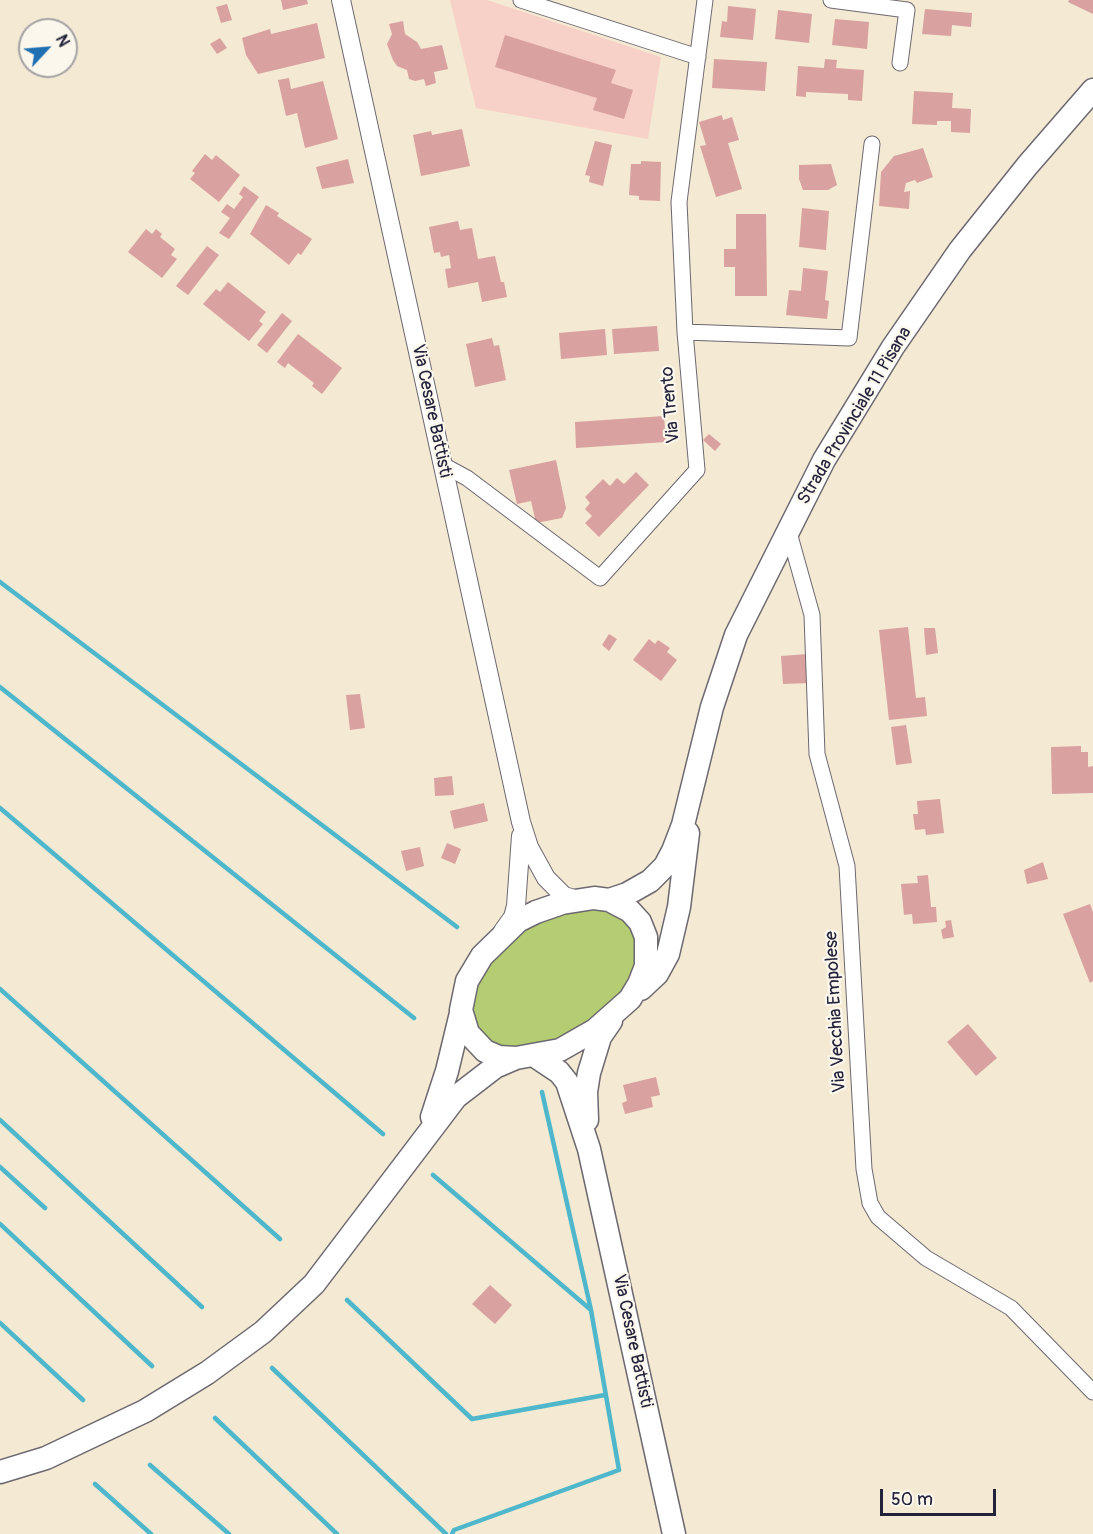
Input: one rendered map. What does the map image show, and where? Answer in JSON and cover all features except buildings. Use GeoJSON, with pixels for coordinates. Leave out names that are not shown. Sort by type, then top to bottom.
{"type":"FeatureCollection","features":[{"type":"Feature","properties":{"kind":"main road","name":"Strada Provinciale 11 Pisana"},"geometry":{"type":"LineString","coordinates":[[609,900],[637,889],[665,866],[683,825],[712,707],[736,635],[824,460],[893,347],[960,250],[1027,166],[1093,90]]}},
{"type":"Feature","properties":{"kind":"main road","name":"Strada Provinciale 11 Pisana"},"geometry":{"type":"LineString","coordinates":[[620,1009],[657,974],[668,954],[679,907],[693,784]]}},
{"type":"Feature","properties":{"kind":"main road","name":"Via Cesare Battisti"},"geometry":{"type":"LineString","coordinates":[[589,1149],[586,1092],[589,1073],[600,1036],[639,984],[646,966],[646,936],[640,922],[630,911],[609,900],[578,900],[536,912],[518,921],[495,942],[482,956],[466,981],[461,1010],[462,1021],[477,1044],[485,1051],[500,1057],[526,1057],[560,1050],[579,1040],[620,1009]]}},
{"type":"Feature","properties":{"kind":"main road"},"geometry":{"type":"LineString","coordinates":[[427,1133],[447,1071],[461,1010]]}},
{"type":"Feature","properties":{"kind":"main road","name":"Via Cesare Battisti"},"geometry":{"type":"LineString","coordinates":[[526,1057],[559,1072],[567,1082],[589,1149],[674,1534]]}},
{"type":"Feature","properties":{"kind":"main road"},"geometry":{"type":"LineString","coordinates":[[0,1472],[46,1458],[145,1412],[263,1332],[314,1284],[406,1166],[427,1133],[467,1086],[495,1066],[526,1057]]}},
{"type":"Feature","properties":{"kind":"street","name":"Via Cesare Battisti"},"geometry":{"type":"LineString","coordinates":[[341,0],[521,822],[529,847],[546,878],[564,896],[578,900]]}},
{"type":"Feature","properties":{"kind":"street"},"geometry":{"type":"LineString","coordinates":[[521,0],[698,57]]}},
{"type":"Feature","properties":{"kind":"street","name":"Via Trento"},"geometry":{"type":"LineString","coordinates":[[443,465],[467,478],[600,578],[696,470],[688,381],[679,202],[705,0]]}},
{"type":"Feature","properties":{"kind":"street"},"geometry":{"type":"LineString","coordinates":[[831,0],[907,10],[900,63]]}},
{"type":"Feature","properties":{"kind":"street"},"geometry":{"type":"LineString","coordinates":[[685,332],[849,338],[872,144]]}},
{"type":"Feature","properties":{"kind":"street","name":"Via Vecchia Empolese"},"geometry":{"type":"LineString","coordinates":[[788,530],[812,615],[817,754],[847,867],[864,1169],[870,1203],[878,1217],[926,1258],[1011,1308],[1093,1392]]}},
{"type":"Feature","properties":{"kind":"street","name":"Via Cesare Battisti"},"geometry":{"type":"LineString","coordinates":[[495,942],[513,917],[516,906],[521,822]]}},
{"type":"Feature","properties":{"kind":"shaded area"},"geometry":{"type":"Polygon","coordinates":[[[450,0],[487,0],[661,57],[648,139],[476,108],[450,0]]]}},
{"type":"Feature","properties":{"kind":"green space"},"geometry":{"type":"Polygon","coordinates":[[[579,909],[607,909],[632,928],[638,953],[631,979],[622,993],[589,1022],[556,1041],[534,1047],[501,1047],[490,1043],[476,1028],[471,1010],[475,985],[490,962],[523,929],[540,921],[579,909]]]}},
{"type":"Feature","properties":{"kind":"waterway"},"geometry":{"type":"LineString","coordinates":[[0,582],[457,927]]}},
{"type":"Feature","properties":{"kind":"waterway"},"geometry":{"type":"LineString","coordinates":[[0,687],[414,1018]]}},
{"type":"Feature","properties":{"kind":"waterway"},"geometry":{"type":"LineString","coordinates":[[0,808],[383,1134]]}},
{"type":"Feature","properties":{"kind":"waterway"},"geometry":{"type":"LineString","coordinates":[[0,989],[280,1239]]}},
{"type":"Feature","properties":{"kind":"waterway"},"geometry":{"type":"LineString","coordinates":[[452,1534],[454,1530],[619,1470],[591,1310],[542,1092]]}},
{"type":"Feature","properties":{"kind":"waterway"},"geometry":{"type":"LineString","coordinates":[[0,1120],[202,1307]]}},
{"type":"Feature","properties":{"kind":"waterway"},"geometry":{"type":"LineString","coordinates":[[0,1167],[45,1208]]}},
{"type":"Feature","properties":{"kind":"waterway"},"geometry":{"type":"LineString","coordinates":[[433,1175],[591,1310]]}},
{"type":"Feature","properties":{"kind":"waterway"},"geometry":{"type":"LineString","coordinates":[[0,1224],[152,1366]]}},
{"type":"Feature","properties":{"kind":"waterway"},"geometry":{"type":"LineString","coordinates":[[347,1300],[472,1419],[605,1395]]}},
{"type":"Feature","properties":{"kind":"waterway"},"geometry":{"type":"LineString","coordinates":[[0,1323],[83,1400]]}},
{"type":"Feature","properties":{"kind":"waterway"},"geometry":{"type":"LineString","coordinates":[[272,1368],[446,1534]]}},
{"type":"Feature","properties":{"kind":"waterway"},"geometry":{"type":"LineString","coordinates":[[215,1418],[337,1534]]}},
{"type":"Feature","properties":{"kind":"waterway"},"geometry":{"type":"LineString","coordinates":[[150,1465],[229,1534]]}},
{"type":"Feature","properties":{"kind":"waterway"},"geometry":{"type":"LineString","coordinates":[[95,1484],[151,1534]]}}]}
